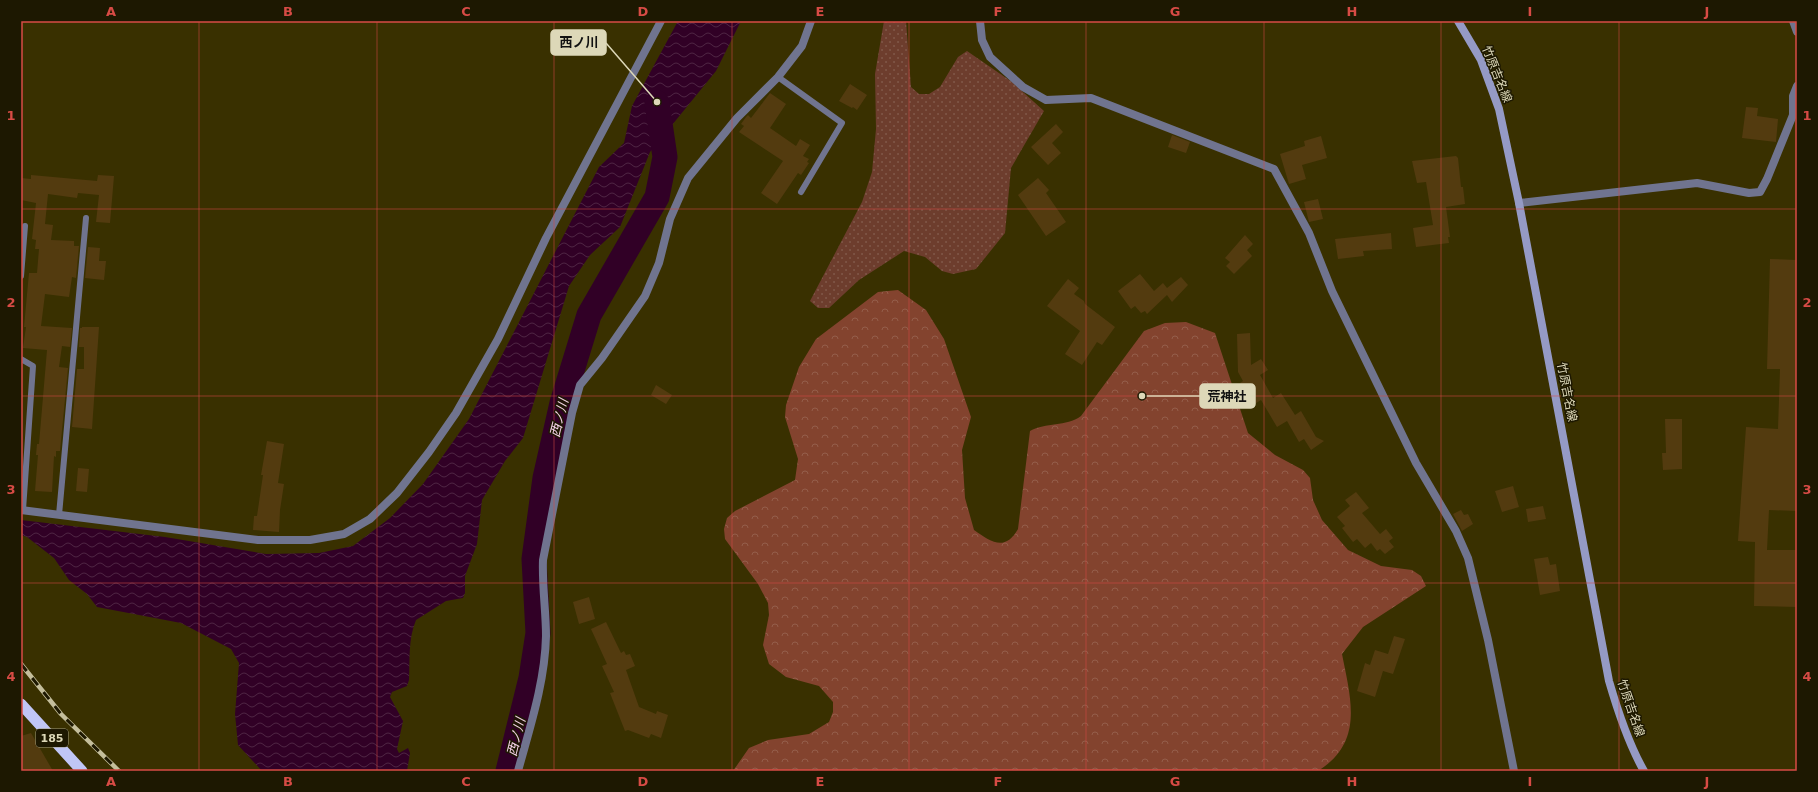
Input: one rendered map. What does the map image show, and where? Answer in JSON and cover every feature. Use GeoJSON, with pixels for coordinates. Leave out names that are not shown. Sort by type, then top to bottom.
{"type":"FeatureCollection","features":[{"type":"Feature","properties":{"kind":"highway","name":"185"},"geometry":{"type":"LineString","coordinates":[[21,704],[82,771]]}},
{"type":"Feature","properties":{"kind":"main road","name":"竹原吉名線"},"geometry":{"type":"LineString","coordinates":[[1458,21],[1481,60],[1499,110],[1519,203],[1609,681],[1617,710],[1644,771]]}},
{"type":"Feature","properties":{"kind":"street"},"geometry":{"type":"LineString","coordinates":[[22,510],[258,540],[310,540],[344,534],[370,519],[397,493],[429,452],[456,413],[498,339],[546,238],[661,21]]}},
{"type":"Feature","properties":{"kind":"street"},"geometry":{"type":"LineString","coordinates":[[518,771],[540,690],[546,637],[542,581],[543,560],[572,413],[580,385],[602,358],[645,296],[659,263],[670,219],[688,178],[737,118],[778,77],[802,46],[811,21]]}},
{"type":"Feature","properties":{"kind":"street"},"geometry":{"type":"LineString","coordinates":[[980,21],[982,40],[990,57],[1023,87],[1046,100],[1091,98],[1274,169],[1309,233],[1332,291],[1416,462],[1456,531],[1468,558],[1488,640],[1514,771]]}},
{"type":"Feature","properties":{"kind":"street"},"geometry":{"type":"LineString","coordinates":[[1793,21],[1797,32]]}},
{"type":"Feature","properties":{"kind":"street"},"geometry":{"type":"LineString","coordinates":[[1519,203],[1697,183],[1749,194],[1760,192],[1767,179],[1793,115],[1793,96],[1797,86]]}},
{"type":"Feature","properties":{"kind":"lane"},"geometry":{"type":"LineString","coordinates":[[778,77],[842,123],[801,192]]}},
{"type":"Feature","properties":{"kind":"lane"},"geometry":{"type":"LineString","coordinates":[[59,515],[86,218]]}},
{"type":"Feature","properties":{"kind":"lane"},"geometry":{"type":"LineString","coordinates":[[21,276],[25,226]]}},
{"type":"Feature","properties":{"kind":"lane"},"geometry":{"type":"LineString","coordinates":[[21,359],[33,366],[22,510]]}},
{"type":"Feature","properties":{"kind":"shaded area"},"geometry":{"type":"Polygon","coordinates":[[[884,21],[906,21],[911,87],[919,94],[929,94],[940,87],[958,57],[967,51],[1012,82],[1044,111],[1011,168],[1005,233],[976,269],[953,274],[942,271],[925,257],[904,251],[859,280],[829,308],[818,308],[810,301],[862,202],[872,172],[876,129],[875,74],[884,21]]]}},
{"type":"Feature","properties":{"kind":"green space"},"geometry":{"type":"Polygon","coordinates":[[[898,290],[926,310],[944,339],[971,417],[962,450],[965,498],[974,530],[986,538],[998,543],[1008,541],[1018,529],[1030,431],[1043,426],[1069,422],[1081,416],[1144,331],[1165,323],[1186,322],[1215,333],[1248,433],[1275,455],[1303,470],[1310,478],[1313,500],[1322,520],[1348,550],[1381,566],[1412,570],[1421,576],[1426,586],[1363,627],[1342,654],[1349,688],[1351,719],[1348,733],[1342,747],[1333,760],[1318,771],[733,771],[749,748],[768,740],[809,734],[829,722],[833,712],[833,702],[819,686],[786,677],[769,664],[763,645],[769,615],[768,603],[758,584],[725,539],[724,529],[727,518],[735,511],[795,480],[798,459],[785,417],[786,405],[799,367],[816,339],[878,292],[898,290]]]}},
{"type":"Feature","properties":{"kind":"water"},"geometry":{"type":"Polygon","coordinates":[[[678,21],[741,21],[716,71],[650,152],[620,227],[590,255],[569,286],[523,438],[505,461],[482,500],[477,544],[465,576],[465,593],[463,598],[446,601],[416,620],[413,627],[409,680],[407,686],[392,692],[390,697],[403,721],[397,749],[399,753],[408,748],[410,753],[407,771],[262,771],[238,745],[235,714],[239,663],[231,649],[181,623],[97,607],[87,594],[69,580],[54,558],[27,537],[21,535],[21,520],[165,537],[266,554],[319,553],[353,546],[390,518],[423,484],[469,419],[599,167],[624,143],[632,106],[678,21]]]}},
{"type":"Feature","properties":{"kind":"building"},"geometry":{"type":"Polygon","coordinates":[[[850,84],[867,95],[857,110],[839,101],[850,84]]]}},
{"type":"Feature","properties":{"kind":"building"},"geometry":{"type":"Polygon","coordinates":[[[770,93],[786,104],[770,128],[796,146],[800,139],[810,145],[803,156],[809,159],[807,162],[809,163],[801,175],[798,173],[777,204],[761,193],[783,161],[739,132],[744,126],[741,124],[746,117],[748,115],[751,118],[770,93]]]}},
{"type":"Feature","properties":{"kind":"building"},"geometry":{"type":"Polygon","coordinates":[[[1746,107],[1758,108],[1757,116],[1778,119],[1776,142],[1742,138],[1746,107]]]}},
{"type":"Feature","properties":{"kind":"building"},"geometry":{"type":"Polygon","coordinates":[[[1056,124],[1063,132],[1052,143],[1061,153],[1048,165],[1031,147],[1056,124]]]}},
{"type":"Feature","properties":{"kind":"building"},"geometry":{"type":"Polygon","coordinates":[[[1172,135],[1190,142],[1186,153],[1168,147],[1172,135]]]}},
{"type":"Feature","properties":{"kind":"building"},"geometry":{"type":"Polygon","coordinates":[[[1321,136],[1327,158],[1302,165],[1306,179],[1289,184],[1280,154],[1305,146],[1304,141],[1321,136]]]}},
{"type":"Feature","properties":{"kind":"building"},"geometry":{"type":"Polygon","coordinates":[[[1456,156],[1458,158],[1461,187],[1463,187],[1465,204],[1446,207],[1450,237],[1448,237],[1449,243],[1416,247],[1413,228],[1433,225],[1426,182],[1417,183],[1412,161],[1456,156]]]}},
{"type":"Feature","properties":{"kind":"building"},"geometry":{"type":"Polygon","coordinates":[[[31,175],[97,181],[98,175],[114,176],[110,223],[96,222],[99,195],[78,193],[77,198],[48,194],[45,224],[53,225],[51,240],[74,241],[74,246],[79,246],[76,278],[72,277],[69,297],[45,294],[41,326],[72,328],[70,347],[62,346],[59,367],[68,368],[60,451],[56,451],[56,457],[54,456],[52,492],[35,491],[38,455],[36,455],[37,444],[39,444],[47,350],[23,348],[26,327],[24,327],[29,273],[37,273],[39,249],[35,249],[36,240],[32,239],[36,203],[21,200],[21,178],[31,179],[31,175]]]}},
{"type":"Feature","properties":{"kind":"building"},"geometry":{"type":"Polygon","coordinates":[[[1038,178],[1049,190],[1046,193],[1066,222],[1046,236],[1018,195],[1038,178]]]}},
{"type":"Feature","properties":{"kind":"building"},"geometry":{"type":"Polygon","coordinates":[[[1318,199],[1323,219],[1309,222],[1304,202],[1318,199]]]}},
{"type":"Feature","properties":{"kind":"building"},"geometry":{"type":"Polygon","coordinates":[[[1391,233],[1392,249],[1363,251],[1364,256],[1338,259],[1335,239],[1391,233]]]}},
{"type":"Feature","properties":{"kind":"building"},"geometry":{"type":"Polygon","coordinates":[[[1245,235],[1253,244],[1247,250],[1252,256],[1234,274],[1226,266],[1230,262],[1225,258],[1245,235]]]}},
{"type":"Feature","properties":{"kind":"building"},"geometry":{"type":"Polygon","coordinates":[[[88,247],[100,248],[99,261],[106,261],[104,280],[85,278],[88,247]]]}},
{"type":"Feature","properties":{"kind":"building"},"geometry":{"type":"Polygon","coordinates":[[[1770,259],[1797,260],[1797,511],[1769,510],[1767,550],[1797,550],[1797,607],[1754,606],[1755,542],[1738,541],[1746,427],[1778,429],[1780,369],[1767,369],[1770,259]]]}},
{"type":"Feature","properties":{"kind":"building"},"geometry":{"type":"Polygon","coordinates":[[[1140,274],[1154,291],[1163,283],[1167,288],[1181,277],[1188,285],[1172,302],[1167,295],[1147,314],[1145,311],[1141,313],[1135,306],[1131,309],[1118,291],[1140,274]]]}},
{"type":"Feature","properties":{"kind":"building"},"geometry":{"type":"Polygon","coordinates":[[[1068,279],[1079,288],[1074,294],[1115,327],[1102,345],[1097,342],[1082,365],[1065,354],[1080,331],[1047,306],[1068,279]]]}},
{"type":"Feature","properties":{"kind":"building"},"geometry":{"type":"Polygon","coordinates":[[[99,327],[92,429],[72,427],[77,369],[84,369],[84,347],[79,347],[80,328],[99,327]]]}},
{"type":"Feature","properties":{"kind":"building"},"geometry":{"type":"Polygon","coordinates":[[[1250,333],[1251,365],[1261,359],[1268,370],[1260,375],[1273,398],[1281,393],[1295,415],[1301,411],[1316,437],[1324,441],[1311,450],[1304,439],[1299,442],[1287,421],[1277,427],[1261,400],[1253,405],[1240,383],[1243,381],[1238,372],[1237,334],[1250,333]]]}},
{"type":"Feature","properties":{"kind":"building"},"geometry":{"type":"Polygon","coordinates":[[[656,385],[672,395],[666,404],[651,395],[656,385]]]}},
{"type":"Feature","properties":{"kind":"building"},"geometry":{"type":"Polygon","coordinates":[[[1665,419],[1682,419],[1682,469],[1663,470],[1662,453],[1666,453],[1665,419]]]}},
{"type":"Feature","properties":{"kind":"building"},"geometry":{"type":"Polygon","coordinates":[[[267,441],[284,444],[278,483],[284,484],[280,510],[279,532],[253,530],[254,516],[257,516],[263,475],[261,475],[267,441]]]}},
{"type":"Feature","properties":{"kind":"building"},"geometry":{"type":"Polygon","coordinates":[[[78,468],[89,469],[87,492],[76,491],[78,468]]]}},
{"type":"Feature","properties":{"kind":"building"},"geometry":{"type":"Polygon","coordinates":[[[1513,486],[1519,507],[1502,512],[1495,491],[1513,486]]]}},
{"type":"Feature","properties":{"kind":"building"},"geometry":{"type":"Polygon","coordinates":[[[1356,492],[1369,508],[1362,513],[1380,534],[1386,529],[1393,538],[1389,541],[1394,547],[1385,554],[1380,549],[1377,551],[1371,543],[1365,548],[1357,539],[1353,542],[1342,528],[1345,526],[1337,517],[1350,506],[1345,500],[1356,492]]]}},
{"type":"Feature","properties":{"kind":"building"},"geometry":{"type":"Polygon","coordinates":[[[1543,506],[1546,519],[1528,522],[1526,509],[1543,506]]]}},
{"type":"Feature","properties":{"kind":"building"},"geometry":{"type":"Polygon","coordinates":[[[1461,510],[1464,515],[1468,514],[1473,524],[1462,531],[1453,514],[1461,510]]]}},
{"type":"Feature","properties":{"kind":"building"},"geometry":{"type":"Polygon","coordinates":[[[1548,557],[1550,565],[1556,564],[1560,591],[1540,595],[1534,559],[1548,557]]]}},
{"type":"Feature","properties":{"kind":"building"},"geometry":{"type":"Polygon","coordinates":[[[589,597],[595,619],[579,624],[573,602],[589,597]]]}},
{"type":"Feature","properties":{"kind":"building"},"geometry":{"type":"Polygon","coordinates":[[[606,622],[621,653],[624,651],[626,655],[630,654],[635,666],[626,670],[639,707],[656,714],[657,711],[668,715],[661,738],[651,734],[649,738],[628,730],[625,731],[610,693],[614,692],[602,666],[607,664],[591,629],[606,622]]]}},
{"type":"Feature","properties":{"kind":"building"},"geometry":{"type":"Polygon","coordinates":[[[1394,636],[1405,639],[1393,674],[1383,671],[1375,697],[1357,691],[1365,663],[1370,665],[1375,650],[1388,654],[1394,636]]]}},
{"type":"Feature","properties":{"kind":"building"},"geometry":{"type":"Polygon","coordinates":[[[31,733],[53,771],[21,771],[21,736],[31,733]]]}},
{"type":"Feature","properties":{"kind":"waterway","name":"西ノ川"},"geometry":{"type":"LineString","coordinates":[[508,771],[531,678],[538,633],[534,559],[545,478],[562,403],[589,315],[657,197],[665,157],[657,103]]}},
{"type":"Feature","properties":{"kind":"railway"},"geometry":{"type":"LineString","coordinates":[[21,664],[61,714],[119,771]]}},
{"type":"Feature","properties":{"kind":"place","name":"西ノ川"},"geometry":{"type":"Point","coordinates":[657,102]}},
{"type":"Feature","properties":{"kind":"place","name":"荒神社"},"geometry":{"type":"Point","coordinates":[1142,396]}}]}
